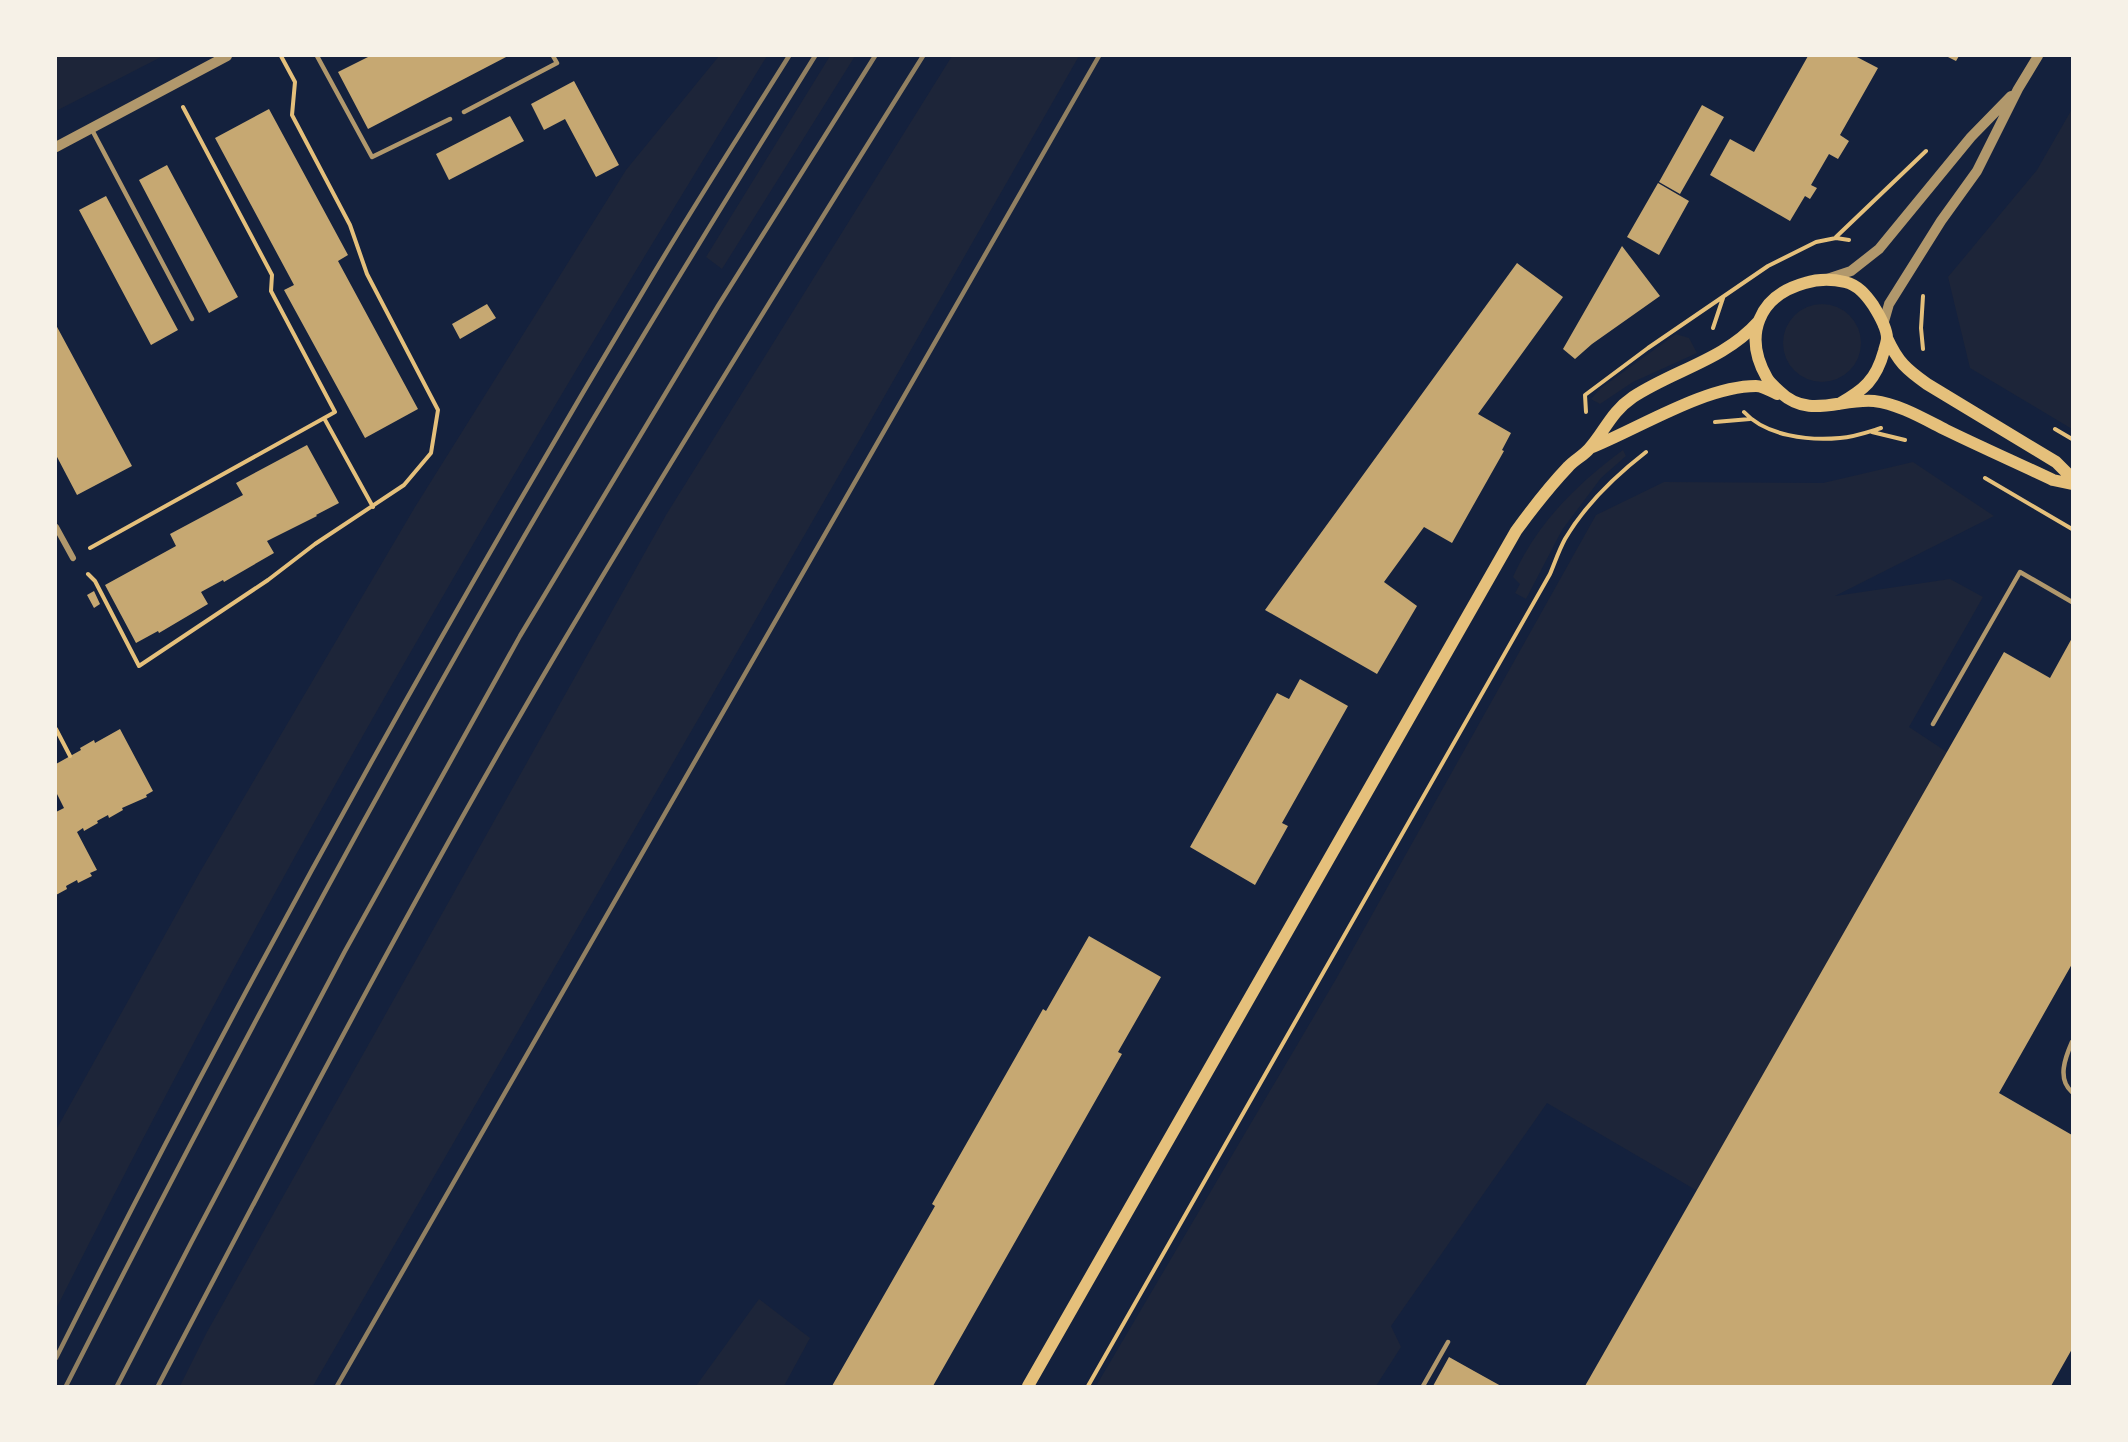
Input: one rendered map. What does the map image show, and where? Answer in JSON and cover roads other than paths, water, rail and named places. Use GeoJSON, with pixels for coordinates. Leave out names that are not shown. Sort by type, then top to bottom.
{"type":"FeatureCollection","features":[{"type":"Feature","properties":{"kind":"main road"},"geometry":{"type":"LineString","coordinates":[[1589,449],[1611,416],[1633,397],[1715,356],[1745,336],[1758,322],[1774,298],[1790,287],[1826,279],[1846,282],[1858,288],[1870,300],[1896,358],[1909,371],[2056,462],[2073,478]]}},
{"type":"Feature","properties":{"kind":"main road"},"geometry":{"type":"LineString","coordinates":[[1758,322],[1755,340],[1758,359],[1768,381],[1795,403],[1815,407],[1858,401],[1876,402],[1910,413],[2053,480],[2073,484]]}},
{"type":"Feature","properties":{"kind":"main road"},"geometry":{"type":"LineString","coordinates":[[1839,404],[1860,392],[1873,378],[1881,363],[1887,338]]}},
{"type":"Feature","properties":{"kind":"main road"},"geometry":{"type":"LineString","coordinates":[[1028,1386],[1516,531],[1534,506],[1569,465],[1589,449],[1690,402],[1726,390],[1758,386],[1784,396]]}},
{"type":"Feature","properties":{"kind":"street"},"geometry":{"type":"LineString","coordinates":[[56,147],[227,56]]}},
{"type":"Feature","properties":{"kind":"street"},"geometry":{"type":"LineString","coordinates":[[1883,325],[1889,304],[1941,221],[1977,171],[2018,89],[2038,56]]}},
{"type":"Feature","properties":{"kind":"street"},"geometry":{"type":"LineString","coordinates":[[1826,279],[1851,271],[1879,249],[1971,137],[2018,89]]}},
{"type":"Feature","properties":{"kind":"street"},"geometry":{"type":"LineString","coordinates":[[56,527],[72,558]]}},
{"type":"Feature","properties":{"kind":"lane"},"geometry":{"type":"LineString","coordinates":[[317,56],[372,157],[450,119]]}},
{"type":"Feature","properties":{"kind":"lane"},"geometry":{"type":"LineString","coordinates":[[464,112],[557,63],[553,56]]}},
{"type":"Feature","properties":{"kind":"lane"},"geometry":{"type":"LineString","coordinates":[[91,127],[192,319]]}},
{"type":"Feature","properties":{"kind":"lane"},"geometry":{"type":"LineString","coordinates":[[1933,724],[2020,572],[2073,602]]}},
{"type":"Feature","properties":{"kind":"lane"},"geometry":{"type":"LineString","coordinates":[[2073,1042],[2062,1064],[2067,1088],[2073,1092]]}},
{"type":"Feature","properties":{"kind":"lane"},"geometry":{"type":"LineString","coordinates":[[1423,1386],[1448,1342]]}},
{"type":"Feature","properties":{"kind":"railway"},"geometry":{"type":"LineString","coordinates":[[56,1358],[271,946],[420,675],[654,273],[789,56]]}},
{"type":"Feature","properties":{"kind":"railway"},"geometry":{"type":"LineString","coordinates":[[66,1386],[270,995],[429,704],[523,538],[605,400],[815,56]]}},
{"type":"Feature","properties":{"kind":"railway"},"geometry":{"type":"LineString","coordinates":[[117,1386],[345,951],[520,636],[718,306],[875,56]]}},
{"type":"Feature","properties":{"kind":"railway"},"geometry":{"type":"LineString","coordinates":[[158,1386],[353,1017],[504,744],[692,429],[923,56]]}},
{"type":"Feature","properties":{"kind":"railway"},"geometry":{"type":"LineString","coordinates":[[337,1386],[1099,56]]}}]}
